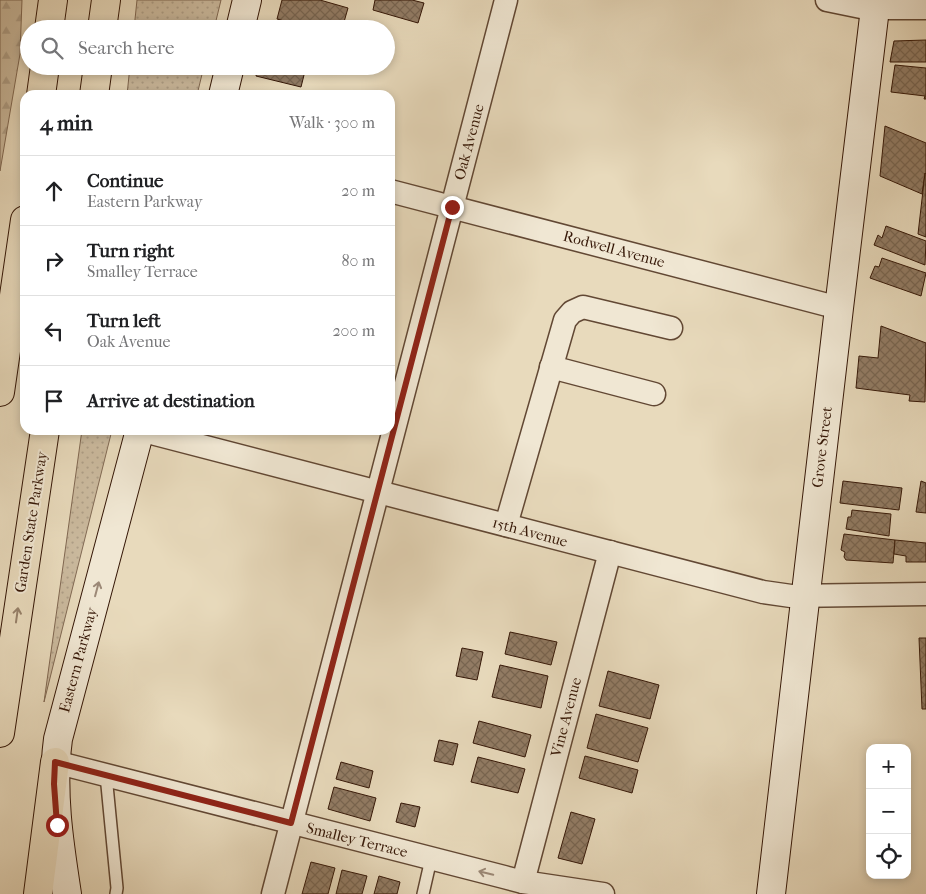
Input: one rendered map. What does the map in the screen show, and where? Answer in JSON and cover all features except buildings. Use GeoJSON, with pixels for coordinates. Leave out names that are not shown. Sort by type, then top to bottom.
{"type":"FeatureCollection","features":[{"type":"Feature","properties":{"kind":"highway"},"geometry":{"type":"LineString","coordinates":[[51,20],[52,0]]}},
{"type":"Feature","properties":{"kind":"highway"},"geometry":{"type":"LineString","coordinates":[[103,20],[106,0]]}},
{"type":"Feature","properties":{"kind":"highway"},"geometry":{"type":"LineString","coordinates":[[42,90],[44,75]]}},
{"type":"Feature","properties":{"kind":"highway"},"geometry":{"type":"LineString","coordinates":[[95,90],[97,75]]}},
{"type":"Feature","properties":{"kind":"highway"},"geometry":{"type":"LineString","coordinates":[[0,392],[20,254]]}},
{"type":"Feature","properties":{"kind":"highway","name":"Garden State Parkway"},"geometry":{"type":"LineString","coordinates":[[0,733],[44,435]]}},
{"type":"Feature","properties":{"kind":"highway"},"geometry":{"type":"LineString","coordinates":[[38,894],[55,762]]}},
{"type":"Feature","properties":{"kind":"main road"},"geometry":{"type":"LineString","coordinates":[[242,20],[247,0]]}},
{"type":"Feature","properties":{"kind":"main road","name":"Grove Street"},"geometry":{"type":"LineString","coordinates":[[771,894],[876,4]]}},
{"type":"Feature","properties":{"kind":"main road"},"geometry":{"type":"LineString","coordinates":[[224,90],[228,75]]}},
{"type":"Feature","properties":{"kind":"main road","name":"Eastern Parkway"},"geometry":{"type":"LineString","coordinates":[[67,894],[55,805],[55,762],[62,717],[139,435]]}},
{"type":"Feature","properties":{"kind":"street","name":"Oak Avenue"},"geometry":{"type":"LineString","coordinates":[[395,427],[506,0]]}},
{"type":"Feature","properties":{"kind":"street"},"geometry":{"type":"LineString","coordinates":[[827,0],[856,7],[876,4],[926,8]]}},
{"type":"Feature","properties":{"kind":"street","name":"Rodwell Avenue"},"geometry":{"type":"LineString","coordinates":[[395,192],[839,308]]}},
{"type":"Feature","properties":{"kind":"street"},"geometry":{"type":"LineString","coordinates":[[506,525],[565,320],[572,312],[583,307],[671,328]]}},
{"type":"Feature","properties":{"kind":"street"},"geometry":{"type":"LineString","coordinates":[[551,367],[654,394]]}},
{"type":"Feature","properties":{"kind":"street","name":"15th Avenue"},"geometry":{"type":"LineString","coordinates":[[159,435],[763,592],[791,596],[926,594]]}},
{"type":"Feature","properties":{"kind":"street","name":"Oak Avenue"},"geometry":{"type":"LineString","coordinates":[[273,894],[393,435]]}},
{"type":"Feature","properties":{"kind":"street","name":"Vine Avenue"},"geometry":{"type":"LineString","coordinates":[[521,888],[610,552]]}},
{"type":"Feature","properties":{"kind":"street","name":"Smalley Terrace"},"geometry":{"type":"LineString","coordinates":[[55,762],[431,859],[521,888],[602,894]]}},
{"type":"Feature","properties":{"kind":"lane"},"geometry":{"type":"LineString","coordinates":[[106,775],[116,894]]}},
{"type":"Feature","properties":{"kind":"lane"},"geometry":{"type":"LineString","coordinates":[[423,894],[431,859]]}},
{"type":"Feature","properties":{"kind":"green space"},"geometry":{"type":"Polygon","coordinates":[[[0,0],[22,0],[20,54],[0,171],[0,0]]]}},
{"type":"Feature","properties":{"kind":"green space"},"geometry":{"type":"Polygon","coordinates":[[[137,0],[221,0],[216,20],[135,20],[137,0]]]}},
{"type":"Feature","properties":{"kind":"green space"},"geometry":{"type":"Polygon","coordinates":[[[129,75],[202,75],[198,90],[128,90],[129,75]]]}},
{"type":"Feature","properties":{"kind":"green space"},"geometry":{"type":"Polygon","coordinates":[[[81,435],[111,435],[44,702],[81,435]]]}},
{"type":"Feature","properties":{"kind":"route"},"geometry":{"type":"LineString","coordinates":[[57,825],[54,784],[55,762],[291,823],[452,207]]}}]}
